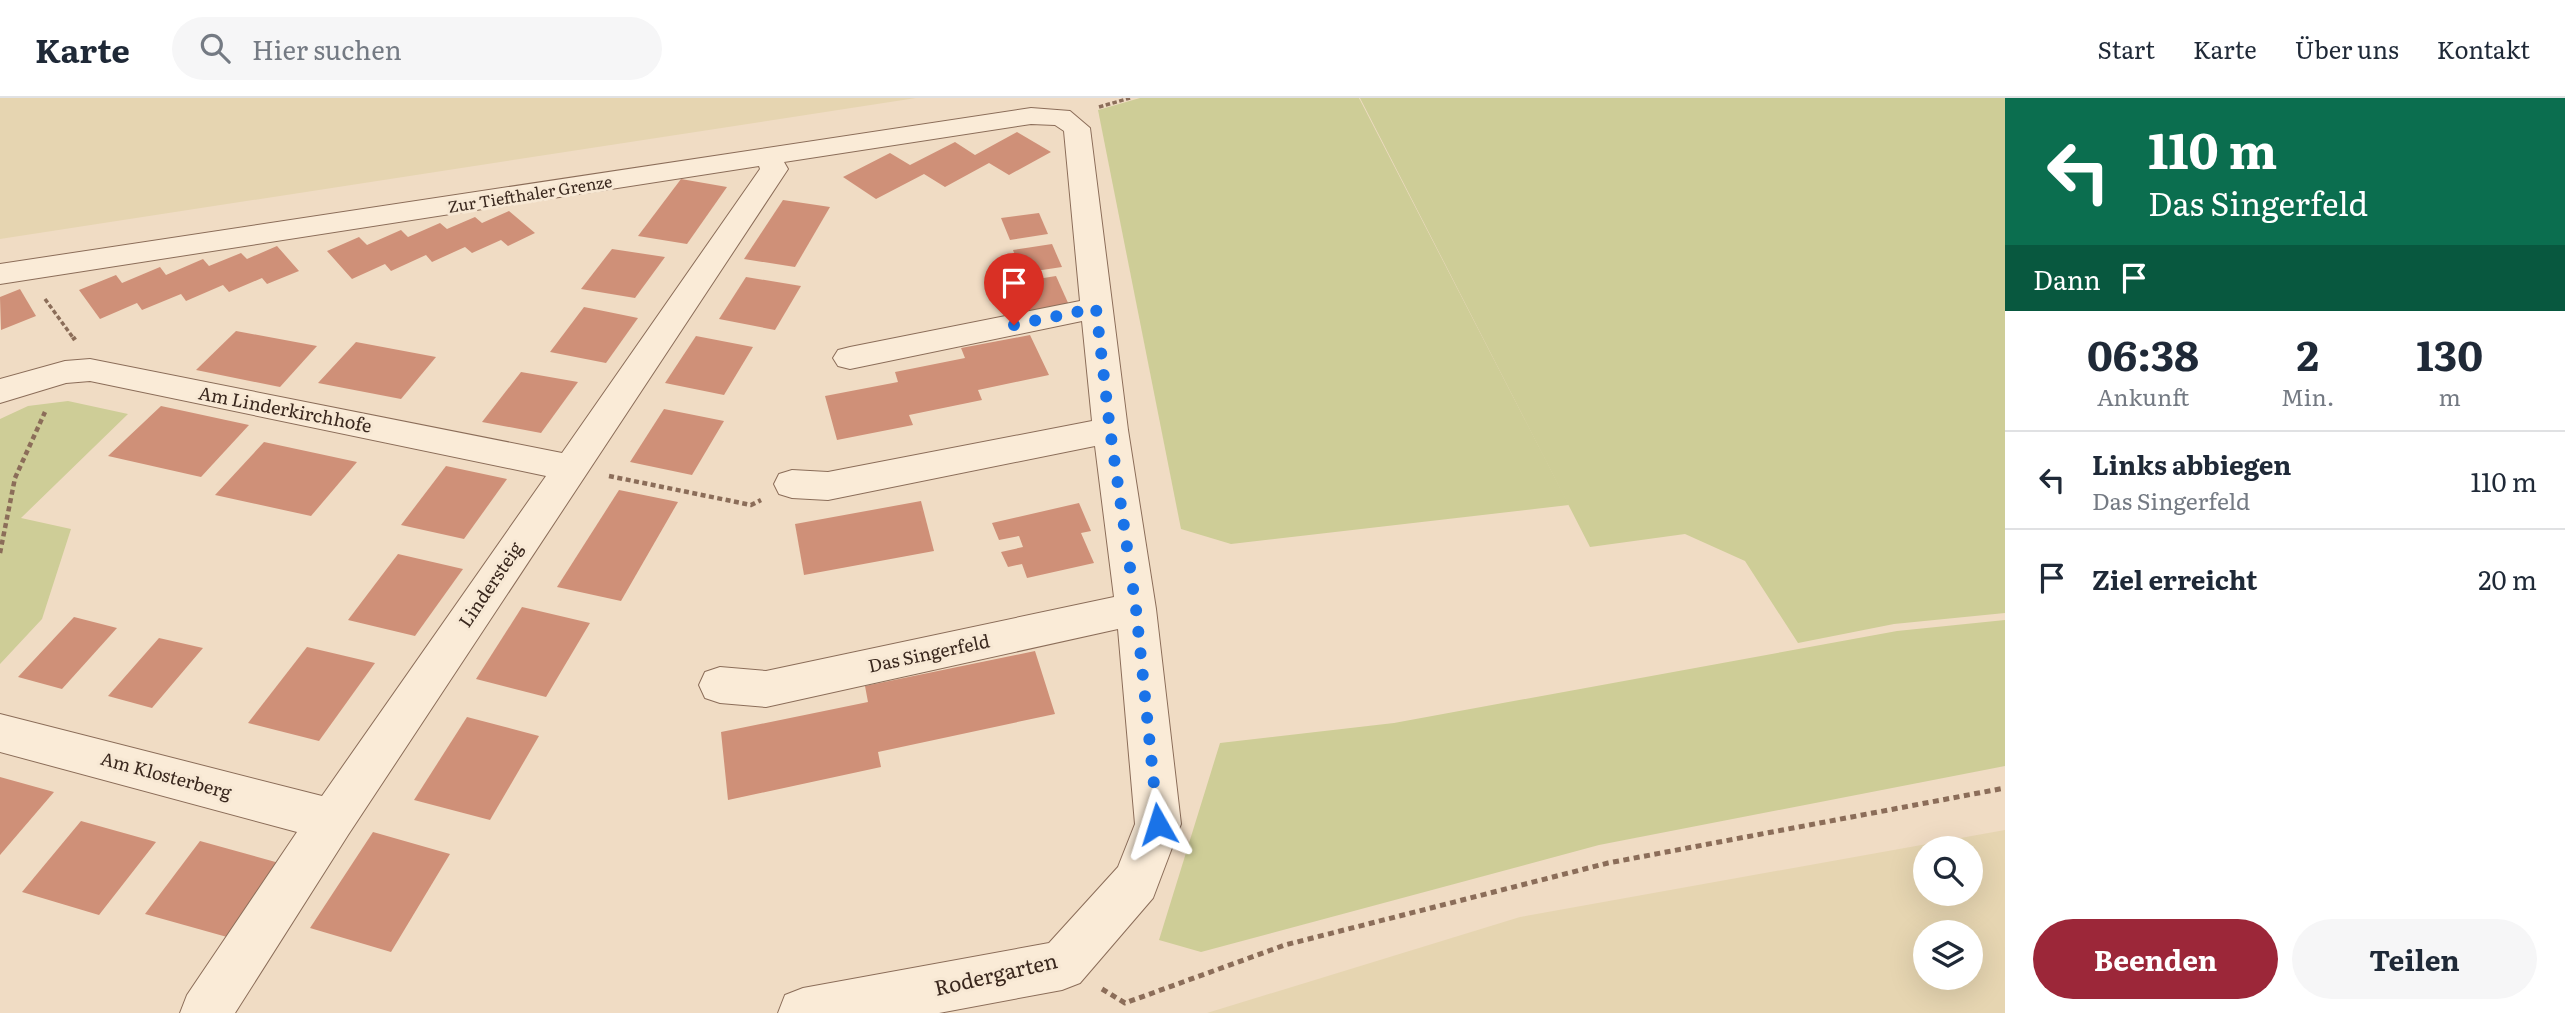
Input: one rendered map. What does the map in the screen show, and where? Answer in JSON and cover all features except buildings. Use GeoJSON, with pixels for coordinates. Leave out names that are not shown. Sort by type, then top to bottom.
{"type":"FeatureCollection","features":[{"type":"Feature","properties":{"kind":"street","name":"Zur Tiefthaler Grenze"},"geometry":{"type":"LineString","coordinates":[[0,274],[1031,116],[1061,117],[1077,128],[1096,308]]}},
{"type":"Feature","properties":{"kind":"street","name":"Lindersteig"},"geometry":{"type":"LineString","coordinates":[[205,1013],[332,820],[774,169],[768,158]]}},
{"type":"Feature","properties":{"kind":"street"},"geometry":{"type":"LineString","coordinates":[[850,358],[1096,308],[1110,430],[1136,609]]}},
{"type":"Feature","properties":{"kind":"street","name":"Am Linderkirchhofe"},"geometry":{"type":"LineString","coordinates":[[0,391],[65,372],[90,370],[571,468]]}},
{"type":"Feature","properties":{"kind":"street"},"geometry":{"type":"LineString","coordinates":[[792,484],[828,486],[1110,430]]}},
{"type":"Feature","properties":{"kind":"street","name":"Das Singerfeld"},"geometry":{"type":"LineString","coordinates":[[720,685],[766,689],[1136,609]]}},
{"type":"Feature","properties":{"kind":"street","name":"Rodergarten"},"geometry":{"type":"LineString","coordinates":[[803,1013],[985,997],[1062,965],[1136,882],[1158,824],[1136,609]]}},
{"type":"Feature","properties":{"kind":"street","name":"Am Klosterberg"},"geometry":{"type":"LineString","coordinates":[[0,733],[332,820]]}},
{"type":"Feature","properties":{"kind":"path"},"geometry":{"type":"LineString","coordinates":[[571,468],[751,505],[792,484]]}},
{"type":"Feature","properties":{"kind":"path"},"geometry":{"type":"LineString","coordinates":[[1062,965],[1125,1003],[1285,945],[1595,866],[2005,788]]}},
{"type":"Feature","properties":{"kind":"shaded area"},"geometry":{"type":"Polygon","coordinates":[[[0,98],[916,98],[0,239],[0,98]]]}},
{"type":"Feature","properties":{"kind":"shaded area"},"geometry":{"type":"Polygon","coordinates":[[[1140,98],[1359,98],[1569,505],[1231,544],[1181,529],[1098,110],[1140,98]]]}},
{"type":"Feature","properties":{"kind":"shaded area"},"geometry":{"type":"Polygon","coordinates":[[[1360,98],[2005,98],[2005,613],[1894,624],[1798,643],[1745,561],[1685,534],[1590,547],[1360,98]]]}},
{"type":"Feature","properties":{"kind":"shaded area"},"geometry":{"type":"Polygon","coordinates":[[[68,401],[128,414],[21,518],[71,529],[42,619],[0,664],[0,419],[28,406],[68,401]]]}},
{"type":"Feature","properties":{"kind":"shaded area"},"geometry":{"type":"Polygon","coordinates":[[[2005,620],[2005,766],[1599,845],[1201,952],[1159,940],[1220,743],[1394,723],[1897,631],[2005,620]]]}},
{"type":"Feature","properties":{"kind":"shaded area"},"geometry":{"type":"Polygon","coordinates":[[[2005,830],[2005,1013],[1207,1013],[1520,917],[1913,847],[1913,906],[1983,906],[1983,836],[1972,836],[2005,830]]]}},
{"type":"Feature","properties":{"kind":"route"},"geometry":{"type":"LineString","coordinates":[[1014,325],[1096,308],[1110,430],[1136,609],[1158,824]]}}]}
